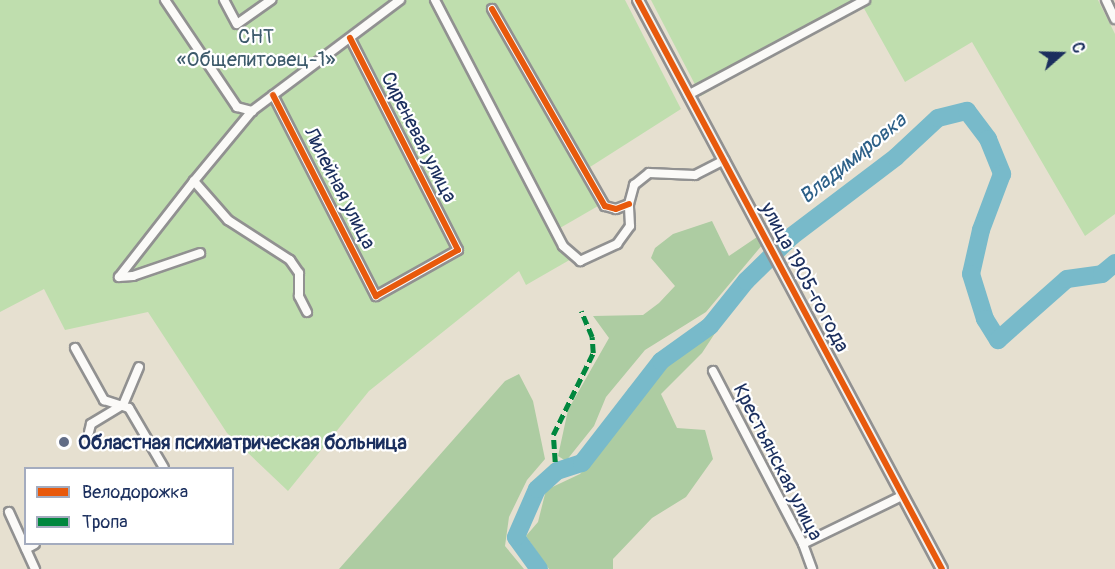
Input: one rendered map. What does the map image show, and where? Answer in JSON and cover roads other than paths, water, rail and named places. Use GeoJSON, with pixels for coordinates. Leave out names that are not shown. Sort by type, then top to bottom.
{"type":"FeatureCollection","features":[{"type":"Feature","properties":{"kind":"street"},"geometry":{"type":"LineString","coordinates":[[165,0],[237,107],[252,111]]}},
{"type":"Feature","properties":{"kind":"street"},"geometry":{"type":"LineString","coordinates":[[224,0],[237,24],[270,0]]}},
{"type":"Feature","properties":{"kind":"street"},"geometry":{"type":"LineString","coordinates":[[200,253],[133,276],[119,277],[252,111],[400,0]]}},
{"type":"Feature","properties":{"kind":"street"},"geometry":{"type":"LineString","coordinates":[[435,0],[563,246],[580,261],[601,254],[617,244],[630,226],[628,204],[634,185],[649,173],[695,175],[724,160]]}},
{"type":"Feature","properties":{"kind":"street","name":"улица 1905-го года"},"geometry":{"type":"LineString","coordinates":[[638,0],[942,569]]}},
{"type":"Feature","properties":{"kind":"street"},"geometry":{"type":"LineString","coordinates":[[688,95],[865,0]]}},
{"type":"Feature","properties":{"kind":"street"},"geometry":{"type":"LineString","coordinates":[[1106,0],[1115,19]]}},
{"type":"Feature","properties":{"kind":"street"},"geometry":{"type":"LineString","coordinates":[[492,9],[598,196],[605,206],[616,209],[628,204]]}},
{"type":"Feature","properties":{"kind":"street","name":"Сиреневая улица"},"geometry":{"type":"LineString","coordinates":[[350,38],[458,250],[376,296]]}},
{"type":"Feature","properties":{"kind":"street","name":"Лилейная улица"},"geometry":{"type":"LineString","coordinates":[[273,95],[376,296]]}},
{"type":"Feature","properties":{"kind":"street"},"geometry":{"type":"LineString","coordinates":[[194,181],[228,220],[290,260],[299,273],[299,296],[307,312]]}},
{"type":"Feature","properties":{"kind":"street"},"geometry":{"type":"LineString","coordinates":[[75,348],[104,400],[129,408],[163,467]]}},
{"type":"Feature","properties":{"kind":"street"},"geometry":{"type":"LineString","coordinates":[[88,432],[91,424],[123,405],[139,368]]}},
{"type":"Feature","properties":{"kind":"street","name":"Крестьянская улица"},"geometry":{"type":"LineString","coordinates":[[713,372],[803,544],[812,569]]}},
{"type":"Feature","properties":{"kind":"street"},"geometry":{"type":"LineString","coordinates":[[803,544],[902,496]]}},
{"type":"Feature","properties":{"kind":"street"},"geometry":{"type":"LineString","coordinates":[[9,512],[24,545]]}},
{"type":"Feature","properties":{"kind":"street"},"geometry":{"type":"LineString","coordinates":[[24,545],[35,569]]}},
{"type":"Feature","properties":{"kind":"street"},"geometry":{"type":"LineString","coordinates":[[26,549],[32,545]]}},
{"type":"Feature","properties":{"kind":"waterway","name":"Владимировка"},"geometry":{"type":"LineString","coordinates":[[539,569],[516,537],[537,489],[557,471],[582,463],[661,361],[710,326],[746,281],[792,236],[896,157],[938,118],[967,111],[988,139],[1002,174],[981,230],[971,274],[985,319],[998,340],[1067,279],[1102,274],[1115,263]]}},
{"type":"Feature","properties":{"kind":"place","name":"Областная психиатрическая больница"},"geometry":{"type":"Point","coordinates":[64,442]}},
{"type":"Feature","properties":{"kind":"park label","name":"СНТ «Общепитовец-1»"},"geometry":{"type":"Point","coordinates":[256,48]}}]}
